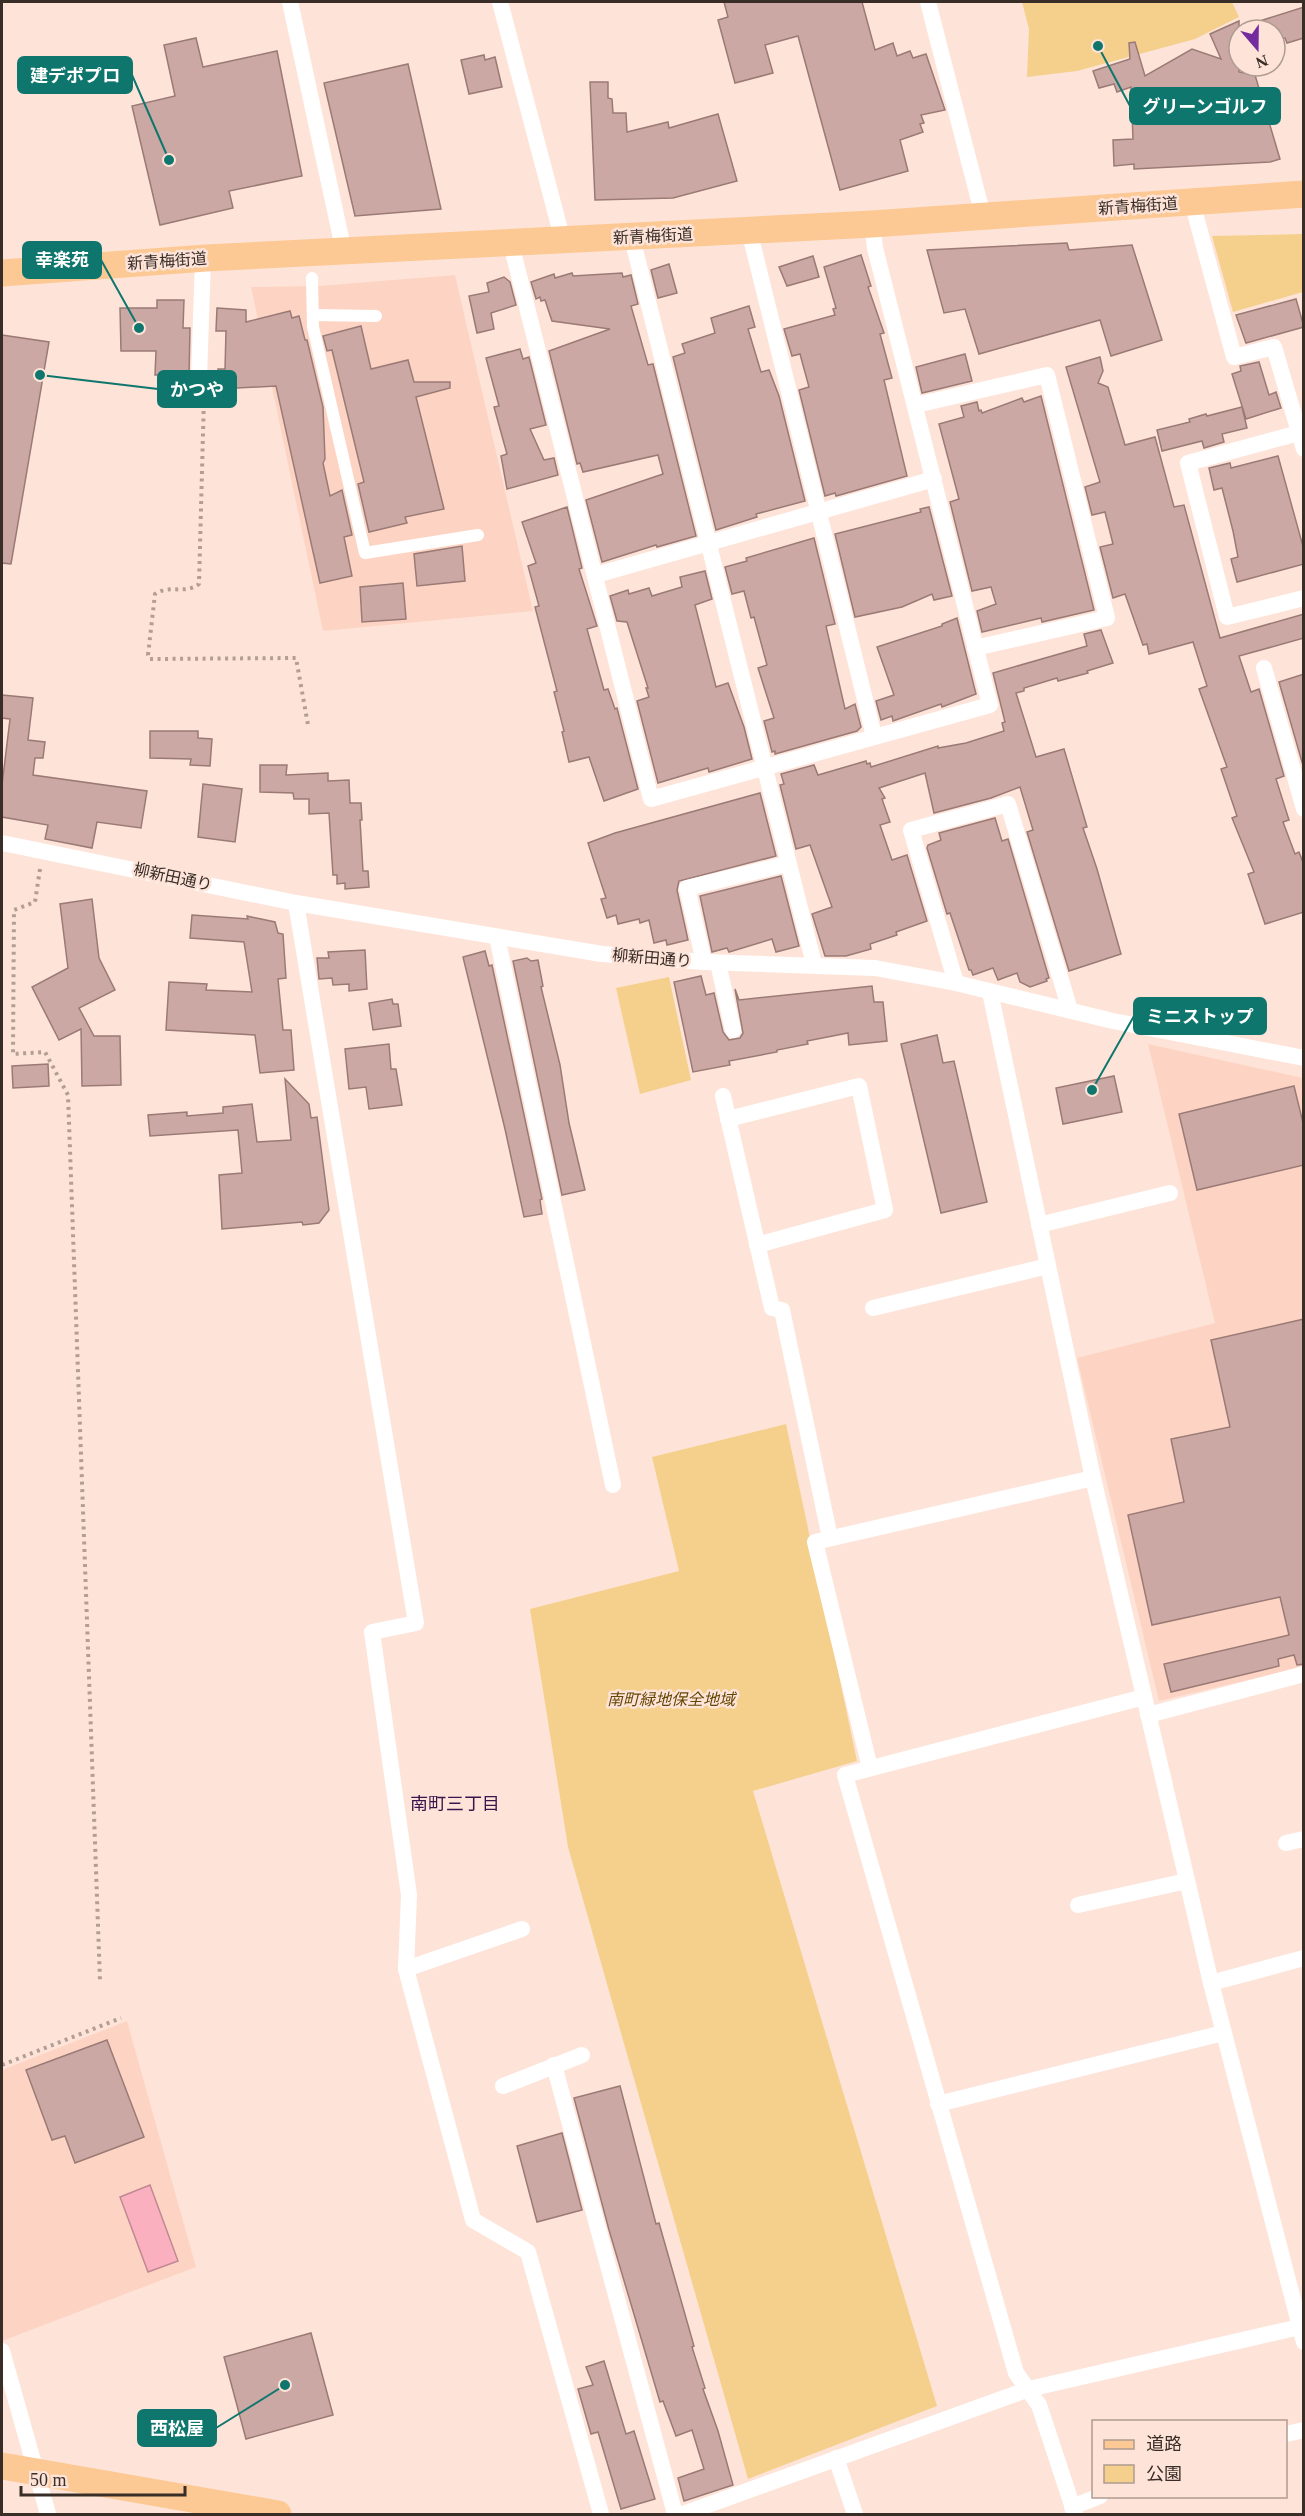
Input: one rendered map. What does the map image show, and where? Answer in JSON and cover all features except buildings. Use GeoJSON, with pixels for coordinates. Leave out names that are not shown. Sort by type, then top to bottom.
{"type":"FeatureCollection","features":[{"type":"Feature","properties":{"kind":"main road","name":"新青梅街道"},"geometry":{"type":"LineString","coordinates":[[2,273],[203,259],[872,224],[1304,194]]}},
{"type":"Feature","properties":{"kind":"main road"},"geometry":{"type":"LineString","coordinates":[[2,2466],[278,2514]]}},
{"type":"Feature","properties":{"kind":"street"},"geometry":{"type":"LineString","coordinates":[[290,2],[344,252]]}},
{"type":"Feature","properties":{"kind":"street"},"geometry":{"type":"LineString","coordinates":[[500,2],[563,241]]}},
{"type":"Feature","properties":{"kind":"street"},"geometry":{"type":"LineString","coordinates":[[928,2],[982,216]]}},
{"type":"Feature","properties":{"kind":"street"},"geometry":{"type":"LineString","coordinates":[[1192,202],[1234,357],[1274,347],[1301,441],[1188,463],[1227,617],[1304,598]]}},
{"type":"Feature","properties":{"kind":"street"},"geometry":{"type":"LineString","coordinates":[[511,244],[651,799],[990,705],[875,248],[872,224]]}},
{"type":"Feature","properties":{"kind":"street"},"geometry":{"type":"LineString","coordinates":[[749,230],[874,736]]}},
{"type":"Feature","properties":{"kind":"street"},"geometry":{"type":"LineString","coordinates":[[632,238],[787,864],[814,964]]}},
{"type":"Feature","properties":{"kind":"street"},"geometry":{"type":"LineString","coordinates":[[199,378],[203,259]]}},
{"type":"Feature","properties":{"kind":"street"},"geometry":{"type":"LineString","coordinates":[[312,278],[313,327],[365,553],[478,536]]}},
{"type":"Feature","properties":{"kind":"street"},"geometry":{"type":"LineString","coordinates":[[313,315],[376,316]]}},
{"type":"Feature","properties":{"kind":"street"},"geometry":{"type":"LineString","coordinates":[[916,405],[1047,375],[1107,618],[975,648]]}},
{"type":"Feature","properties":{"kind":"street"},"geometry":{"type":"LineString","coordinates":[[596,575],[934,479]]}},
{"type":"Feature","properties":{"kind":"street"},"geometry":{"type":"LineString","coordinates":[[1264,668],[1304,809]]}},
{"type":"Feature","properties":{"kind":"street"},"geometry":{"type":"LineString","coordinates":[[956,983],[911,830],[1008,804],[1070,1010]]}},
{"type":"Feature","properties":{"kind":"street","name":"柳新田通り"},"geometry":{"type":"LineString","coordinates":[[2,843],[296,903],[602,954],[711,963],[814,964],[875,968],[956,983],[1113,1021],[1304,1058]]}},
{"type":"Feature","properties":{"kind":"street"},"geometry":{"type":"LineString","coordinates":[[733,1030],[687,888],[787,864]]}},
{"type":"Feature","properties":{"kind":"street"},"geometry":{"type":"LineString","coordinates":[[296,903],[416,1623],[372,1632],[408,1895],[406,1969],[473,2220],[528,2252],[601,2514]]}},
{"type":"Feature","properties":{"kind":"street"},"geometry":{"type":"LineString","coordinates":[[497,937],[613,1485]]}},
{"type":"Feature","properties":{"kind":"street"},"geometry":{"type":"LineString","coordinates":[[683,2514],[1029,2389],[1302,2332],[1223,2033],[1148,1715],[1093,1478],[990,992]]}},
{"type":"Feature","properties":{"kind":"street"},"geometry":{"type":"LineString","coordinates":[[728,1119],[859,1086],[885,1210],[757,1245]]}},
{"type":"Feature","properties":{"kind":"street"},"geometry":{"type":"LineString","coordinates":[[723,1096],[772,1308],[782,1310],[831,1538]]}},
{"type":"Feature","properties":{"kind":"street"},"geometry":{"type":"LineString","coordinates":[[1039,1225],[1170,1193]]}},
{"type":"Feature","properties":{"kind":"street"},"geometry":{"type":"LineString","coordinates":[[873,1308],[1048,1266]]}},
{"type":"Feature","properties":{"kind":"street"},"geometry":{"type":"LineString","coordinates":[[870,1768],[814,1542],[1093,1478]]}},
{"type":"Feature","properties":{"kind":"street"},"geometry":{"type":"LineString","coordinates":[[1148,1715],[1304,1674]]}},
{"type":"Feature","properties":{"kind":"street"},"geometry":{"type":"LineString","coordinates":[[1097,2498],[1074,2511],[1038,2405],[1016,2373],[845,1775],[1144,1697]]}},
{"type":"Feature","properties":{"kind":"street"},"geometry":{"type":"LineString","coordinates":[[1286,1843],[1304,1839]]}},
{"type":"Feature","properties":{"kind":"street"},"geometry":{"type":"LineString","coordinates":[[1078,1905],[1187,1881]]}},
{"type":"Feature","properties":{"kind":"street"},"geometry":{"type":"LineString","coordinates":[[406,1969],[522,1929]]}},
{"type":"Feature","properties":{"kind":"street"},"geometry":{"type":"LineString","coordinates":[[1211,1983],[1304,1958]]}},
{"type":"Feature","properties":{"kind":"street"},"geometry":{"type":"LineString","coordinates":[[938,2104],[1223,2033]]}},
{"type":"Feature","properties":{"kind":"street"},"geometry":{"type":"LineString","coordinates":[[503,2086],[582,2055]]}},
{"type":"Feature","properties":{"kind":"street"},"geometry":{"type":"LineString","coordinates":[[554,2065],[675,2514]]}},
{"type":"Feature","properties":{"kind":"street"},"geometry":{"type":"LineString","coordinates":[[2,2351],[48,2514]]}},
{"type":"Feature","properties":{"kind":"street"},"geometry":{"type":"LineString","coordinates":[[1287,2434],[1304,2430]]}},
{"type":"Feature","properties":{"kind":"street"},"geometry":{"type":"LineString","coordinates":[[836,2458],[855,2514]]}},
{"type":"Feature","properties":{"kind":"path"},"geometry":{"type":"LineString","coordinates":[[199,378],[205,390],[199,584],[192,589],[163,589],[155,594],[148,655],[150,658],[296,658],[308,725]]}},
{"type":"Feature","properties":{"kind":"path"},"geometry":{"type":"LineString","coordinates":[[42,850],[35,902],[15,910],[13,1054],[45,1052],[68,1095],[100,1981]]}},
{"type":"Feature","properties":{"kind":"path"},"geometry":{"type":"LineString","coordinates":[[2,2065],[121,2018]]}},
{"type":"Feature","properties":{"kind":"shaded area"},"geometry":{"type":"Polygon","coordinates":[[[455,275],[533,611],[323,631],[251,287],[319,286],[455,275]]]}},
{"type":"Feature","properties":{"kind":"shaded area"},"geometry":{"type":"Polygon","coordinates":[[[1148,1044],[1303,1078],[1303,1667],[1159,1701],[1077,1358],[1215,1323],[1148,1044]]]}},
{"type":"Feature","properties":{"kind":"shaded area"},"geometry":{"type":"Polygon","coordinates":[[[127,2021],[196,2267],[2,2341],[2,2070],[127,2021]]]}},
{"type":"Feature","properties":{"kind":"shaded area"},"geometry":{"type":"Polygon","coordinates":[[[150,2185],[178,2261],[148,2272],[120,2197],[150,2185]]]}},
{"type":"Feature","properties":{"kind":"green space"},"geometry":{"type":"Polygon","coordinates":[[[1022,2],[1232,2],[1239,17],[1227,18],[1227,23],[1195,39],[1077,71],[1027,77],[1029,29],[1022,2]]]}},
{"type":"Feature","properties":{"kind":"green space"},"geometry":{"type":"Polygon","coordinates":[[[1303,234],[1303,292],[1233,312],[1212,236],[1303,234]]]}},
{"type":"Feature","properties":{"kind":"green space"},"geometry":{"type":"Polygon","coordinates":[[[669,977],[691,1080],[640,1094],[616,988],[669,977]]]}},
{"type":"Feature","properties":{"kind":"green space","name":"南町緑地保全地域"},"geometry":{"type":"Polygon","coordinates":[[[786,1424],[857,1761],[753,1791],[937,2406],[748,2479],[568,1847],[530,1609],[679,1571],[652,1457],[786,1424]]]}},
{"type":"Feature","properties":{"kind":"place","name":"グリーンゴルフ"},"geometry":{"type":"Point","coordinates":[1098,46]}},
{"type":"Feature","properties":{"kind":"place","name":"建デポプロ"},"geometry":{"type":"Point","coordinates":[169,160]}},
{"type":"Feature","properties":{"kind":"place","name":"幸楽苑"},"geometry":{"type":"Point","coordinates":[139,328]}},
{"type":"Feature","properties":{"kind":"place","name":"かつや"},"geometry":{"type":"Point","coordinates":[40,375]}},
{"type":"Feature","properties":{"kind":"place","name":"ミニストップ"},"geometry":{"type":"Point","coordinates":[1092,1090]}},
{"type":"Feature","properties":{"kind":"place","name":"西松屋"},"geometry":{"type":"Point","coordinates":[285,2385]}},
{"type":"Feature","properties":{"kind":"district","name":"南町三丁目"},"geometry":{"type":"Point","coordinates":[455,1804]}}]}
